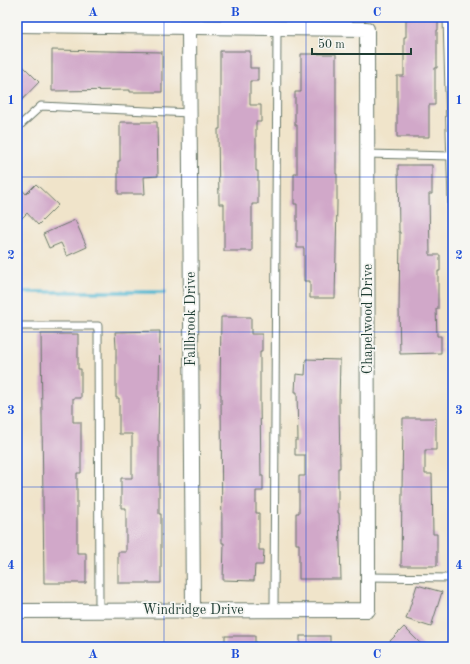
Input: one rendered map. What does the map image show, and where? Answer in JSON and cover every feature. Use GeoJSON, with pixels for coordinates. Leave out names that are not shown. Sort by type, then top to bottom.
{"type":"FeatureCollection","features":[{"type":"Feature","properties":{"kind":"street"},"geometry":{"type":"LineString","coordinates":[[17,25],[69,21],[189,27],[277,28]]}},
{"type":"Feature","properties":{"kind":"street","name":"Fallbrook Drive"},"geometry":{"type":"LineString","coordinates":[[189,27],[194,610]]}},
{"type":"Feature","properties":{"kind":"street","name":"Chapelwood Drive"},"geometry":{"type":"LineString","coordinates":[[277,28],[367,29],[368,610]]}},
{"type":"Feature","properties":{"kind":"street","name":"Windridge Drive"},"geometry":{"type":"LineString","coordinates":[[17,611],[368,610]]}},
{"type":"Feature","properties":{"kind":"lane"},"geometry":{"type":"LineString","coordinates":[[447,17],[453,240]]}},
{"type":"Feature","properties":{"kind":"lane"},"geometry":{"type":"LineString","coordinates":[[274,610],[277,28]]}},
{"type":"Feature","properties":{"kind":"lane"},"geometry":{"type":"LineString","coordinates":[[17,128],[41,106],[190,113]]}},
{"type":"Feature","properties":{"kind":"lane"},"geometry":{"type":"LineString","coordinates":[[367,154],[451,156]]}},
{"type":"Feature","properties":{"kind":"lane"},"geometry":{"type":"LineString","coordinates":[[17,326],[98,326],[99,610]]}},
{"type":"Feature","properties":{"kind":"lane"},"geometry":{"type":"LineString","coordinates":[[368,577],[453,578]]}},
{"type":"Feature","properties":{"kind":"building"},"geometry":{"type":"Polygon","coordinates":[[[406,17],[438,17],[437,68],[435,68],[435,105],[429,105],[429,137],[397,137],[397,76],[404,76],[404,37],[406,37],[406,17]]]}},
{"type":"Feature","properties":{"kind":"building"},"geometry":{"type":"Polygon","coordinates":[[[52,50],[162,52],[162,92],[130,92],[130,90],[52,91],[52,50]]]}},
{"type":"Feature","properties":{"kind":"building"},"geometry":{"type":"Polygon","coordinates":[[[220,51],[250,51],[250,68],[258,68],[258,81],[250,81],[250,105],[261,105],[261,122],[256,122],[258,204],[252,204],[252,251],[224,251],[224,204],[219,204],[218,129],[220,129],[220,51]]]}},
{"type":"Feature","properties":{"kind":"building"},"geometry":{"type":"Polygon","coordinates":[[[301,54],[336,54],[337,204],[335,298],[310,298],[310,281],[304,281],[304,248],[297,248],[297,204],[294,204],[294,174],[297,174],[295,92],[301,92],[301,54]]]}},
{"type":"Feature","properties":{"kind":"building"},"geometry":{"type":"Polygon","coordinates":[[[17,60],[39,82],[17,105],[17,60]]]}},
{"type":"Feature","properties":{"kind":"building"},"geometry":{"type":"Polygon","coordinates":[[[120,122],[157,122],[158,176],[144,177],[145,194],[118,194],[120,122]]]}},
{"type":"Feature","properties":{"kind":"building"},"geometry":{"type":"Polygon","coordinates":[[[398,165],[432,165],[432,194],[429,194],[430,255],[440,255],[440,271],[438,271],[438,309],[436,309],[437,336],[441,336],[441,353],[400,354],[400,232],[398,165]]]}},
{"type":"Feature","properties":{"kind":"building"},"geometry":{"type":"Polygon","coordinates":[[[17,184],[26,194],[36,184],[58,205],[38,225],[27,213],[17,223],[17,184]]]}},
{"type":"Feature","properties":{"kind":"building"},"geometry":{"type":"Polygon","coordinates":[[[75,220],[87,247],[67,256],[61,243],[49,248],[43,234],[75,220]]]}},
{"type":"Feature","properties":{"kind":"building"},"geometry":{"type":"Polygon","coordinates":[[[221,317],[251,317],[251,334],[262,334],[262,351],[260,351],[260,400],[261,476],[263,476],[263,491],[256,491],[256,513],[259,513],[259,550],[264,550],[263,565],[255,565],[254,581],[223,580],[224,543],[222,543],[220,394],[221,317]]]}},
{"type":"Feature","properties":{"kind":"building"},"geometry":{"type":"Polygon","coordinates":[[[160,331],[158,441],[159,514],[161,514],[161,583],[118,583],[118,552],[126,552],[126,508],[121,508],[121,478],[132,478],[132,434],[119,434],[119,398],[116,398],[115,332],[160,331]]]}},
{"type":"Feature","properties":{"kind":"building"},"geometry":{"type":"Polygon","coordinates":[[[41,334],[78,334],[78,369],[81,369],[81,398],[73,398],[73,422],[81,422],[81,473],[77,473],[77,553],[86,553],[86,583],[44,583],[41,334]]]}},
{"type":"Feature","properties":{"kind":"building"},"geometry":{"type":"Polygon","coordinates":[[[306,359],[340,360],[340,468],[338,468],[338,513],[341,579],[299,579],[299,544],[296,544],[296,513],[299,513],[299,476],[305,476],[305,455],[295,455],[295,440],[298,440],[297,392],[295,392],[296,374],[305,375],[306,359]]]}},
{"type":"Feature","properties":{"kind":"building"},"geometry":{"type":"Polygon","coordinates":[[[403,418],[436,418],[436,450],[425,450],[425,474],[432,474],[433,534],[437,534],[437,566],[401,566],[403,418]]]}},
{"type":"Feature","properties":{"kind":"building"},"geometry":{"type":"Polygon","coordinates":[[[417,585],[442,592],[431,627],[406,619],[417,585]]]}},
{"type":"Feature","properties":{"kind":"building"},"geometry":{"type":"Polygon","coordinates":[[[404,627],[424,647],[384,647],[404,627]]]}},
{"type":"Feature","properties":{"kind":"building"},"geometry":{"type":"Polygon","coordinates":[[[225,636],[255,636],[255,647],[225,647],[225,636]]]}},
{"type":"Feature","properties":{"kind":"building"},"geometry":{"type":"Polygon","coordinates":[[[300,636],[330,636],[330,647],[300,647],[300,636]]]}},
{"type":"Feature","properties":{"kind":"waterway"},"geometry":{"type":"LineString","coordinates":[[24,292],[165,292]]}}]}
